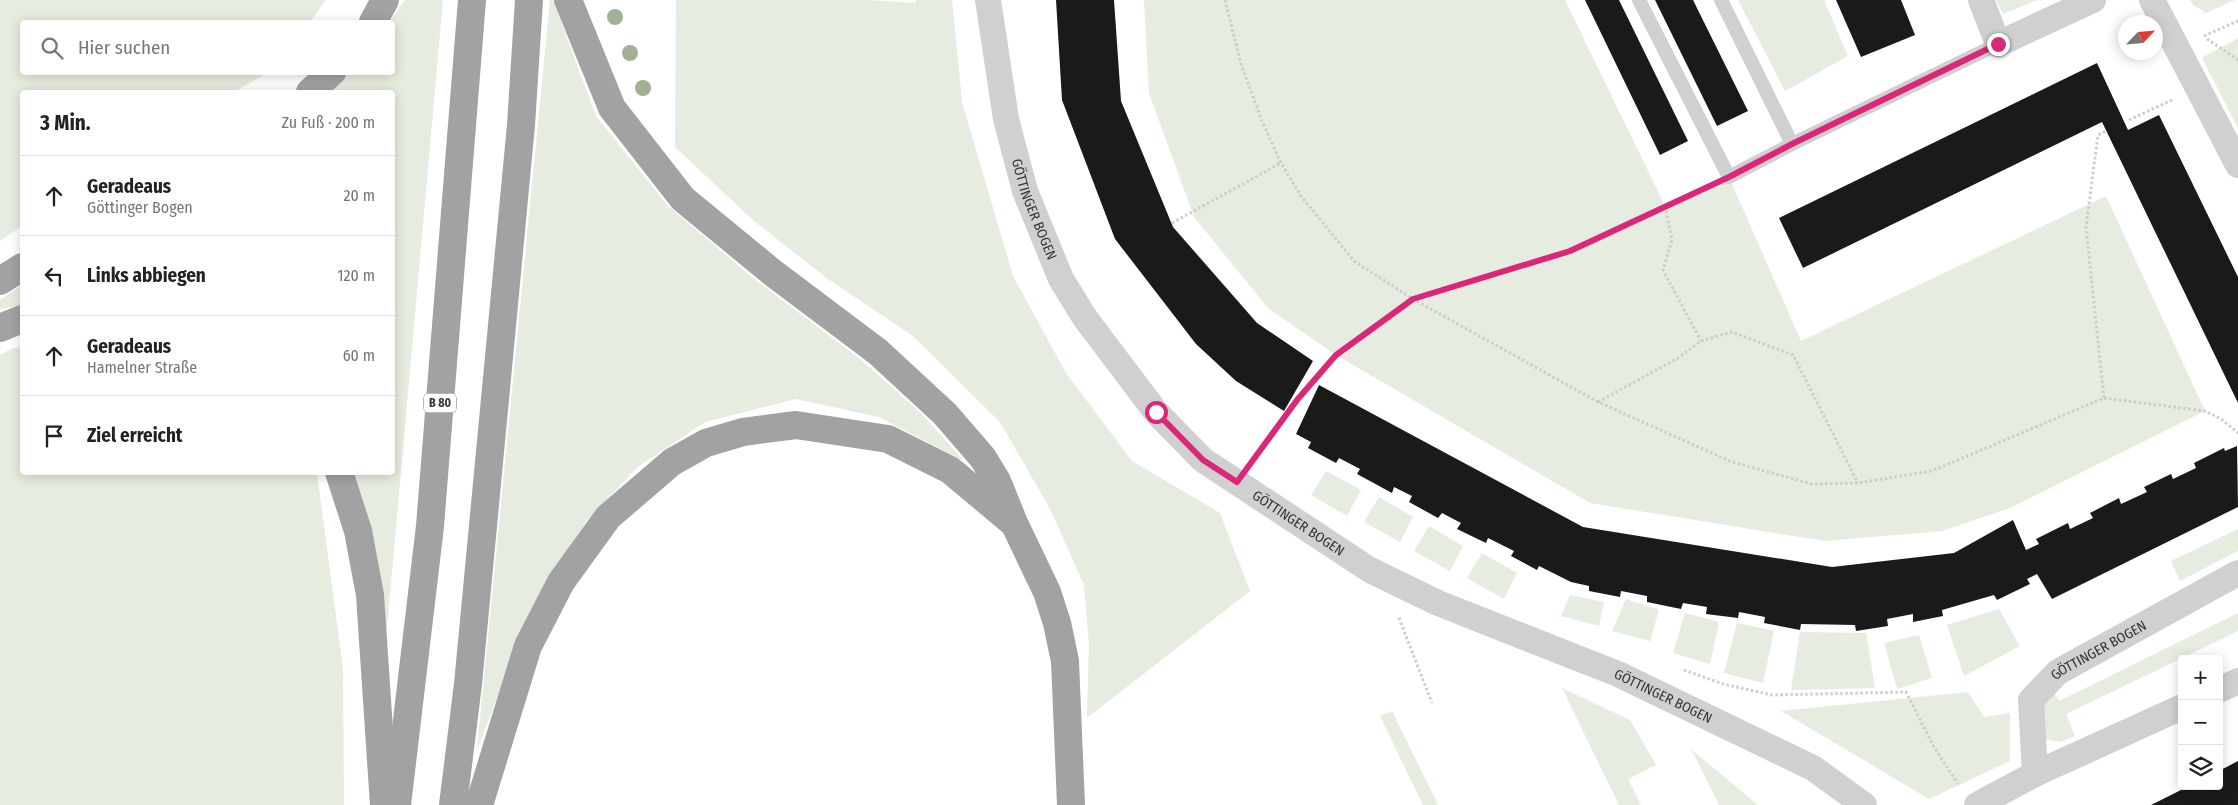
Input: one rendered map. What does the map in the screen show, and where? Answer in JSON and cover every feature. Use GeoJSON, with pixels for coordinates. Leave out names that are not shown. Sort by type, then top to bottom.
{"type":"FeatureCollection","features":[{"type":"Feature","properties":{"kind":"highway"},"geometry":{"type":"LineString","coordinates":[[374,20],[385,0]]}},
{"type":"Feature","properties":{"kind":"highway","name":"B 80"},"geometry":{"type":"LineString","coordinates":[[397,805],[430,526],[472,0]]}},
{"type":"Feature","properties":{"kind":"highway"},"geometry":{"type":"LineString","coordinates":[[453,805],[468,684],[518,154],[529,0]]}},
{"type":"Feature","properties":{"kind":"highway"},"geometry":{"type":"LineString","coordinates":[[568,0],[612,108],[683,199],[773,273],[878,352],[946,414],[983,458],[997,481],[1014,523],[1047,592],[1061,642],[1065,661],[1071,805]]}},
{"type":"Feature","properties":{"kind":"highway"},"geometry":{"type":"LineString","coordinates":[[312,90],[329,75]]}},
{"type":"Feature","properties":{"kind":"highway"},"geometry":{"type":"LineString","coordinates":[[0,281],[20,268]]}},
{"type":"Feature","properties":{"kind":"highway"},"geometry":{"type":"LineString","coordinates":[[0,328],[20,320]]}},
{"type":"Feature","properties":{"kind":"highway"},"geometry":{"type":"LineString","coordinates":[[479,805],[528,646],[560,582],[608,517],[672,462],[706,443],[743,432],[796,425],[888,439],[950,470],[1014,523]]}},
{"type":"Feature","properties":{"kind":"highway"},"geometry":{"type":"LineString","coordinates":[[340,475],[358,531],[370,595],[384,805]]}},
{"type":"Feature","properties":{"kind":"street","name":"GÖTTINGER BOGEN"},"geometry":{"type":"LineString","coordinates":[[988,0],[1006,119],[1025,191],[1061,279],[1084,318],[1156,412],[1203,460],[1370,570],[1438,602],[1618,674],[1813,768],[1864,805]]}},
{"type":"Feature","properties":{"kind":"street"},"geometry":{"type":"LineString","coordinates":[[1981,0],[1998,44],[2093,0]]}},
{"type":"Feature","properties":{"kind":"street"},"geometry":{"type":"LineString","coordinates":[[2152,0],[2238,165]]}},
{"type":"Feature","properties":{"kind":"street","name":"GÖTTINGER BOGEN"},"geometry":{"type":"LineString","coordinates":[[2035,774],[2031,700],[2058,672],[2238,573]]}},
{"type":"Feature","properties":{"kind":"street"},"geometry":{"type":"LineString","coordinates":[[2223,688],[2238,681]]}},
{"type":"Feature","properties":{"kind":"street"},"geometry":{"type":"LineString","coordinates":[[1969,798],[2035,774],[2178,709]]}},
{"type":"Feature","properties":{"kind":"lane"},"geometry":{"type":"LineString","coordinates":[[1639,0],[1729,177],[1792,144],[1998,44]]}},
{"type":"Feature","properties":{"kind":"lane"},"geometry":{"type":"LineString","coordinates":[[1722,0],[1792,144]]}},
{"type":"Feature","properties":{"kind":"path"},"geometry":{"type":"LineString","coordinates":[[1225,0],[1241,64],[1262,121],[1281,163],[1301,196],[1354,261],[1413,299],[1598,402],[1732,462],[1812,484],[1858,484],[1932,471],[2104,398],[2205,411],[2220,419],[2238,433]]}},
{"type":"Feature","properties":{"kind":"path"},"geometry":{"type":"LineString","coordinates":[[2204,36],[2238,20]]}},
{"type":"Feature","properties":{"kind":"path"},"geometry":{"type":"LineString","coordinates":[[2104,398],[2086,227],[2098,135],[2106,131]]}},
{"type":"Feature","properties":{"kind":"path"},"geometry":{"type":"LineString","coordinates":[[1172,222],[1281,163]]}},
{"type":"Feature","properties":{"kind":"path"},"geometry":{"type":"LineString","coordinates":[[1245,456],[1252,462],[1297,400],[1336,355],[1413,299],[1570,251],[1729,177]]}},
{"type":"Feature","properties":{"kind":"path"},"geometry":{"type":"LineString","coordinates":[[1665,206],[1672,240],[1664,270],[1701,341]]}},
{"type":"Feature","properties":{"kind":"path"},"geometry":{"type":"LineString","coordinates":[[1598,402],[1678,358],[1701,341],[1732,332],[1793,355],[1858,484]]}},
{"type":"Feature","properties":{"kind":"path"},"geometry":{"type":"LineString","coordinates":[[1384,577],[1432,703]]}},
{"type":"Feature","properties":{"kind":"path"},"geometry":{"type":"LineString","coordinates":[[1678,668],[1723,684],[1772,695],[1906,692],[1934,747],[1969,798]]}},
{"type":"Feature","properties":{"kind":"shaded area"},"geometry":{"type":"Polygon","coordinates":[[[0,0],[326,0],[311,20],[20,20],[20,75],[264,75],[237,90],[20,90],[20,227],[0,241],[0,0]]]}},
{"type":"Feature","properties":{"kind":"shaded area"},"geometry":{"type":"Polygon","coordinates":[[[405,0],[443,0],[385,651],[367,512],[353,475],[395,475],[395,90],[331,90],[344,75],[395,75],[395,20],[390,20],[405,0]]]}},
{"type":"Feature","properties":{"kind":"shaded area"},"geometry":{"type":"Polygon","coordinates":[[[550,0],[553,0],[596,116],[668,206],[753,278],[860,359],[920,412],[964,461],[879,417],[796,399],[705,422],[639,466],[587,520],[525,625],[477,750],[550,0]]]}},
{"type":"Feature","properties":{"kind":"shaded area"},"geometry":{"type":"Polygon","coordinates":[[[676,0],[867,0],[916,3],[916,0],[952,0],[962,102],[1013,276],[1066,373],[1132,461],[1220,513],[1250,591],[1087,718],[1089,644],[1084,585],[1050,509],[1000,422],[913,336],[828,279],[754,221],[675,147],[676,0]]]}},
{"type":"Feature","properties":{"kind":"shaded area"},"geometry":{"type":"Polygon","coordinates":[[[1144,0],[1565,0],[1665,206],[1729,177],[1801,341],[2106,196],[2205,411],[2010,508],[1942,531],[1825,541],[1590,503],[1336,355],[1268,308],[1194,217],[1149,93],[1144,0]]]}},
{"type":"Feature","properties":{"kind":"shaded area"},"geometry":{"type":"Polygon","coordinates":[[[1738,0],[1824,0],[1848,56],[1785,91],[1738,0]]]}},
{"type":"Feature","properties":{"kind":"shaded area"},"geometry":{"type":"Polygon","coordinates":[[[1996,0],[2037,0],[2003,14],[1996,0]]]}},
{"type":"Feature","properties":{"kind":"shaded area"},"geometry":{"type":"Polygon","coordinates":[[[2190,0],[2235,0],[2206,13],[2193,5],[2190,0]]]}},
{"type":"Feature","properties":{"kind":"shaded area"},"geometry":{"type":"Polygon","coordinates":[[[2238,38],[2238,128],[2202,58],[2238,38]]]}},
{"type":"Feature","properties":{"kind":"shaded area"},"geometry":{"type":"Polygon","coordinates":[[[20,286],[20,305],[0,309],[0,300],[20,286]]]}},
{"type":"Feature","properties":{"kind":"shaded area"},"geometry":{"type":"Polygon","coordinates":[[[20,347],[20,475],[317,475],[343,669],[344,805],[0,805],[0,355],[13,348],[20,347]]]}},
{"type":"Feature","properties":{"kind":"shaded area"},"geometry":{"type":"Polygon","coordinates":[[[1326,471],[1361,490],[1347,516],[1311,495],[1326,471]]]}},
{"type":"Feature","properties":{"kind":"shaded area"},"geometry":{"type":"Polygon","coordinates":[[[1379,497],[1413,517],[1400,542],[1364,522],[1379,497]]]}},
{"type":"Feature","properties":{"kind":"shaded area"},"geometry":{"type":"Polygon","coordinates":[[[1429,526],[1463,546],[1450,571],[1414,551],[1429,526]]]}},
{"type":"Feature","properties":{"kind":"shaded area"},"geometry":{"type":"Polygon","coordinates":[[[2238,529],[2238,551],[2180,581],[2171,561],[2238,529]]]}},
{"type":"Feature","properties":{"kind":"shaded area"},"geometry":{"type":"Polygon","coordinates":[[[1482,553],[1517,573],[1504,599],[1467,578],[1482,553]]]}},
{"type":"Feature","properties":{"kind":"shaded area"},"geometry":{"type":"Polygon","coordinates":[[[1570,595],[1604,602],[1599,626],[1561,616],[1570,595]]]}},
{"type":"Feature","properties":{"kind":"shaded area"},"geometry":{"type":"Polygon","coordinates":[[[1626,599],[1659,610],[1650,641],[1612,631],[1626,599]]]}},
{"type":"Feature","properties":{"kind":"shaded area"},"geometry":{"type":"Polygon","coordinates":[[[1999,609],[2020,646],[1964,676],[1947,625],[1999,609]]]}},
{"type":"Feature","properties":{"kind":"shaded area"},"geometry":{"type":"Polygon","coordinates":[[[1685,613],[1719,622],[1710,664],[1673,653],[1685,613]]]}},
{"type":"Feature","properties":{"kind":"shaded area"},"geometry":{"type":"Polygon","coordinates":[[[2238,613],[2238,631],[2188,655],[2178,655],[2178,660],[2066,714],[2075,736],[2060,742],[2045,739],[2038,706],[2050,686],[2059,701],[2238,613]]]}},
{"type":"Feature","properties":{"kind":"shaded area"},"geometry":{"type":"Polygon","coordinates":[[[1737,623],[1774,631],[1763,683],[1724,673],[1737,623]]]}},
{"type":"Feature","properties":{"kind":"shaded area"},"geometry":{"type":"Polygon","coordinates":[[[1800,632],[1866,633],[1875,688],[1791,690],[1800,632]]]}},
{"type":"Feature","properties":{"kind":"shaded area"},"geometry":{"type":"Polygon","coordinates":[[[1919,635],[1932,678],[1897,689],[1884,643],[1919,635]]]}},
{"type":"Feature","properties":{"kind":"shaded area"},"geometry":{"type":"Polygon","coordinates":[[[1562,688],[1630,720],[1656,765],[1628,779],[1641,805],[1619,805],[1562,688]]]}},
{"type":"Feature","properties":{"kind":"shaded area"},"geometry":{"type":"Polygon","coordinates":[[[1968,692],[1984,717],[2010,713],[2010,761],[1929,799],[1781,711],[1968,692]]]}},
{"type":"Feature","properties":{"kind":"shaded area"},"geometry":{"type":"Polygon","coordinates":[[[1392,711],[1438,805],[1423,805],[1380,716],[1392,711]]]}},
{"type":"Feature","properties":{"kind":"shaded area"},"geometry":{"type":"Polygon","coordinates":[[[1691,749],[1758,805],[1719,805],[1691,749]]]}},
{"type":"Feature","properties":{"kind":"building"},"geometry":{"type":"Polygon","coordinates":[[[1056,0],[1114,0],[1121,101],[1173,227],[1257,323],[1313,361],[1284,411],[1236,381],[1196,344],[1115,239],[1062,100],[1056,0]]]}},
{"type":"Feature","properties":{"kind":"building"},"geometry":{"type":"Polygon","coordinates":[[[1585,0],[1619,0],[1688,141],[1660,155],[1585,0]]]}},
{"type":"Feature","properties":{"kind":"building"},"geometry":{"type":"Polygon","coordinates":[[[1655,0],[1693,0],[1748,111],[1717,126],[1655,0]]]}},
{"type":"Feature","properties":{"kind":"building"},"geometry":{"type":"Polygon","coordinates":[[[1836,0],[1901,0],[1915,35],[1861,57],[1836,0]]]}},
{"type":"Feature","properties":{"kind":"building"},"geometry":{"type":"Polygon","coordinates":[[[2097,63],[2128,130],[2159,115],[2238,277],[2238,403],[2102,122],[1803,268],[1779,218],[2097,63]]]}},
{"type":"Feature","properties":{"kind":"building"},"geometry":{"type":"Polygon","coordinates":[[[1319,385],[1583,527],[1832,567],[1954,553],[2013,520],[2026,550],[2039,544],[2036,539],[2068,523],[2070,529],[2093,518],[2090,513],[2119,498],[2121,504],[2147,492],[2144,487],[2171,474],[2173,479],[2196,468],[2194,463],[2224,448],[2225,451],[2237,446],[2238,507],[2052,599],[2037,574],[2027,579],[2030,584],[1997,600],[1994,595],[1942,610],[1943,616],[1913,622],[1913,614],[1887,619],[1888,626],[1856,631],[1855,625],[1801,624],[1800,630],[1764,623],[1765,617],[1739,612],[1738,618],[1706,614],[1707,607],[1683,603],[1681,609],[1647,602],[1647,596],[1621,591],[1620,597],[1589,591],[1589,586],[1571,582],[1539,566],[1537,570],[1511,556],[1514,551],[1488,538],[1486,543],[1457,529],[1461,523],[1442,513],[1438,518],[1409,502],[1412,496],[1394,487],[1392,493],[1357,474],[1360,469],[1339,458],[1336,463],[1308,448],[1311,442],[1296,434],[1319,385]]]}},
{"type":"Feature","properties":{"kind":"building"},"geometry":{"type":"Polygon","coordinates":[[[2238,761],[2238,805],[2151,805],[2181,790],[2223,790],[2223,769],[2238,761]]]}},
{"type":"Feature","properties":{"kind":"route"},"geometry":{"type":"LineString","coordinates":[[1156,412],[1203,460],[1237,482],[1297,400],[1336,355],[1413,299],[1570,251],[1729,177],[1792,144],[1998,44]]}}]}
